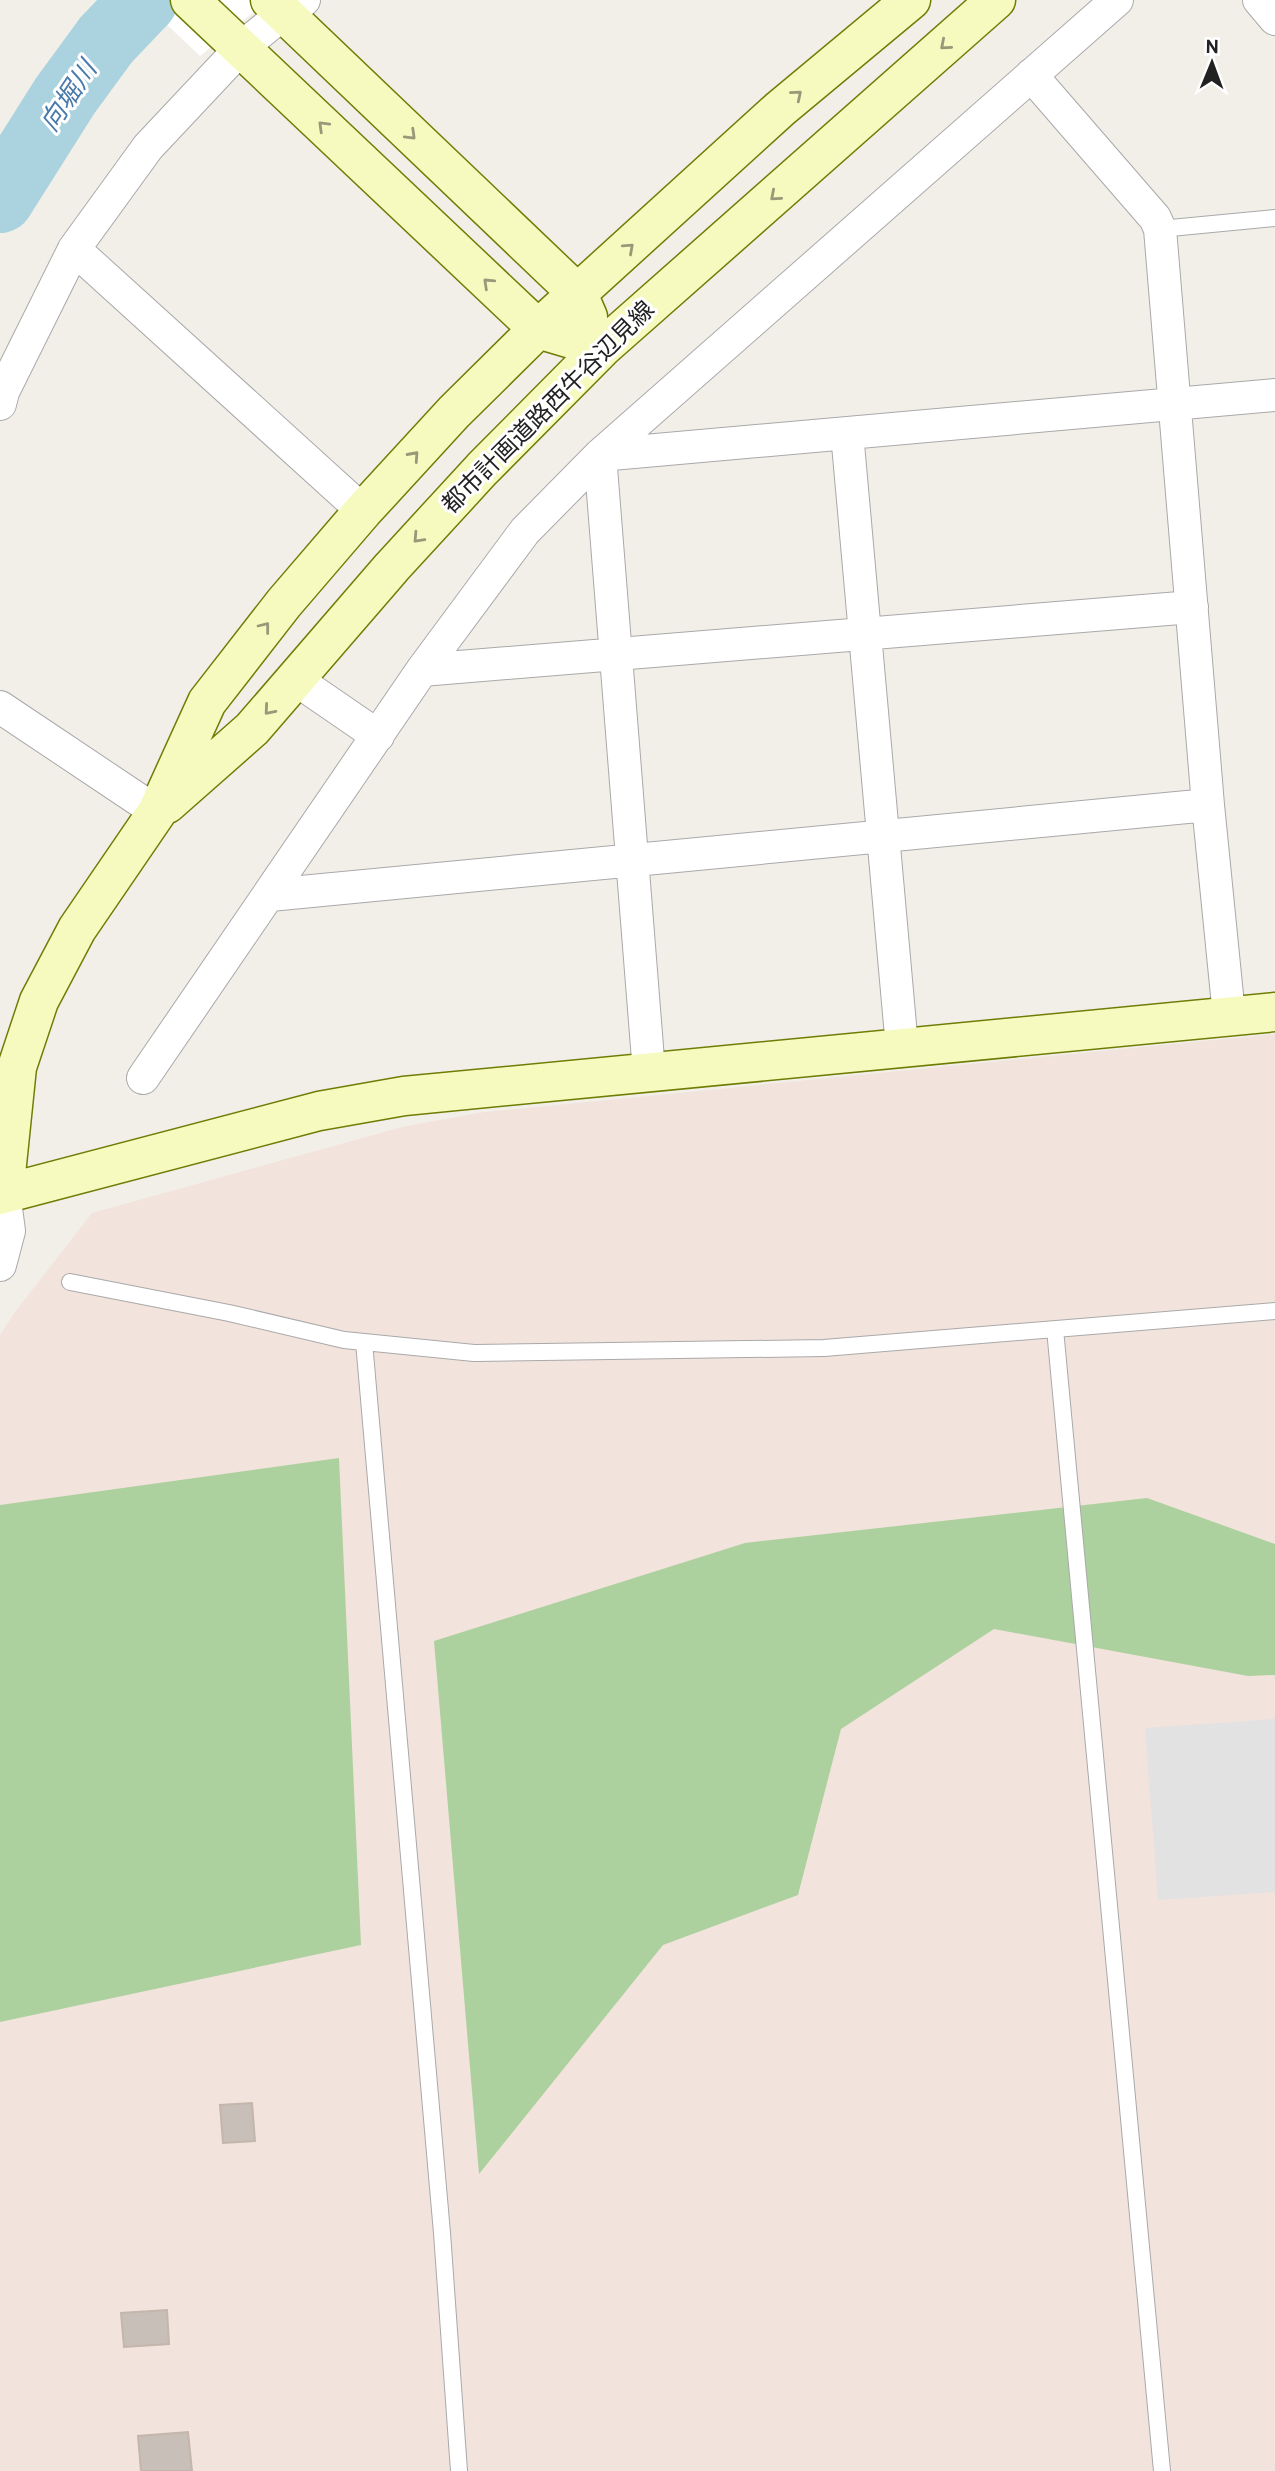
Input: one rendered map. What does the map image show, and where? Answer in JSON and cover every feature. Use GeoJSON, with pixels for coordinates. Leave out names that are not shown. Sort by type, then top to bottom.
{"type":"FeatureCollection","features":[{"type":"Feature","properties":{"kind":"main road"},"geometry":{"type":"LineString","coordinates":[[190,0],[538,329],[602,348]]}},
{"type":"Feature","properties":{"kind":"main road","name":"都市計画道路西牛谷辺見線"},"geometry":{"type":"LineString","coordinates":[[2,1194],[17,1067],[39,1001],[77,929],[157,812],[207,702],[284,603],[363,511],[439,428],[538,329],[780,109],[911,0]]}},
{"type":"Feature","properties":{"kind":"main road","name":"都市計画道路西牛谷辺見線"},"geometry":{"type":"LineString","coordinates":[[157,812],[252,729],[391,567],[602,348],[996,0]]}},
{"type":"Feature","properties":{"kind":"main road"},"geometry":{"type":"LineString","coordinates":[[283,4],[578,293],[602,348]]}},
{"type":"Feature","properties":{"kind":"main road"},"geometry":{"type":"LineString","coordinates":[[2,1194],[319,1111],[404,1096],[1275,1012]]}},
{"type":"Feature","properties":{"kind":"street"},"geometry":{"type":"LineString","coordinates":[[143,1077],[422,670],[525,531],[600,454],[1117,0]]}},
{"type":"Feature","properties":{"kind":"street"},"geometry":{"type":"LineString","coordinates":[[1259,0],[1275,19]]}},
{"type":"Feature","properties":{"kind":"street"},"geometry":{"type":"LineString","coordinates":[[0,404],[3,392],[74,249],[148,147],[236,43],[283,4]]}},
{"type":"Feature","properties":{"kind":"street"},"geometry":{"type":"LineString","coordinates":[[1031,75],[1155,218],[1160,229],[1208,805],[1229,1015]]}},
{"type":"Feature","properties":{"kind":"street"},"geometry":{"type":"LineString","coordinates":[[74,249],[363,511]]}},
{"type":"Feature","properties":{"kind":"street"},"geometry":{"type":"LineString","coordinates":[[600,454],[1275,395]]}},
{"type":"Feature","properties":{"kind":"street"},"geometry":{"type":"LineString","coordinates":[[847,433],[902,1047]]}},
{"type":"Feature","properties":{"kind":"street"},"geometry":{"type":"LineString","coordinates":[[600,454],[649,1072]]}},
{"type":"Feature","properties":{"kind":"street"},"geometry":{"type":"LineString","coordinates":[[422,670],[1192,607]]}},
{"type":"Feature","properties":{"kind":"street"},"geometry":{"type":"LineString","coordinates":[[295,679],[378,736]]}},
{"type":"Feature","properties":{"kind":"street"},"geometry":{"type":"LineString","coordinates":[[0,707],[157,812]]}},
{"type":"Feature","properties":{"kind":"street"},"geometry":{"type":"LineString","coordinates":[[270,895],[1208,805]]}},
{"type":"Feature","properties":{"kind":"street"},"geometry":{"type":"LineString","coordinates":[[0,1265],[9,1231],[2,1194]]}},
{"type":"Feature","properties":{"kind":"lane"},"geometry":{"type":"LineString","coordinates":[[1160,229],[1275,218]]}},
{"type":"Feature","properties":{"kind":"lane"},"geometry":{"type":"LineString","coordinates":[[70,1282],[229,1313],[344,1340],[474,1353],[824,1348],[1275,1311]]}},
{"type":"Feature","properties":{"kind":"lane"},"geometry":{"type":"LineString","coordinates":[[1055,1329],[1162,2471]]}},
{"type":"Feature","properties":{"kind":"lane"},"geometry":{"type":"LineString","coordinates":[[364,1342],[439,2206],[459,2471]]}},
{"type":"Feature","properties":{"kind":"shaded area"},"geometry":{"type":"Polygon","coordinates":[[[1275,1034],[1275,2471],[0,2471],[0,1335],[92,1213],[402,1127],[484,1112],[1275,1034]]]}},
{"type":"Feature","properties":{"kind":"shaded area"},"geometry":{"type":"Polygon","coordinates":[[[1275,1719],[1275,1892],[1158,1900],[1145,1728],[1275,1719]]]}},
{"type":"Feature","properties":{"kind":"green space"},"geometry":{"type":"Polygon","coordinates":[[[339,1458],[361,1945],[0,2022],[0,1505],[339,1458]]]}},
{"type":"Feature","properties":{"kind":"green space"},"geometry":{"type":"Polygon","coordinates":[[[1147,1498],[1275,1544],[1275,1675],[1248,1676],[994,1629],[841,1729],[798,1895],[663,1945],[479,2174],[434,1641],[745,1543],[1147,1498]]]}},
{"type":"Feature","properties":{"kind":"pier"},"geometry":{"type":"Polygon","coordinates":[[[141,0],[268,0],[200,56],[141,0]]]}},
{"type":"Feature","properties":{"kind":"building"},"geometry":{"type":"Polygon","coordinates":[[[252,2103],[255,2141],[223,2143],[220,2105],[252,2103]]]}},
{"type":"Feature","properties":{"kind":"building"},"geometry":{"type":"Polygon","coordinates":[[[167,2310],[169,2344],[124,2347],[121,2313],[167,2310]]]}},
{"type":"Feature","properties":{"kind":"building"},"geometry":{"type":"Polygon","coordinates":[[[188,2432],[192,2471],[141,2471],[138,2436],[188,2432]]]}},
{"type":"Feature","properties":{"kind":"waterway","name":"向堀川"},"geometry":{"type":"LineString","coordinates":[[0,199],[65,96],[106,40],[144,0]]}}]}
